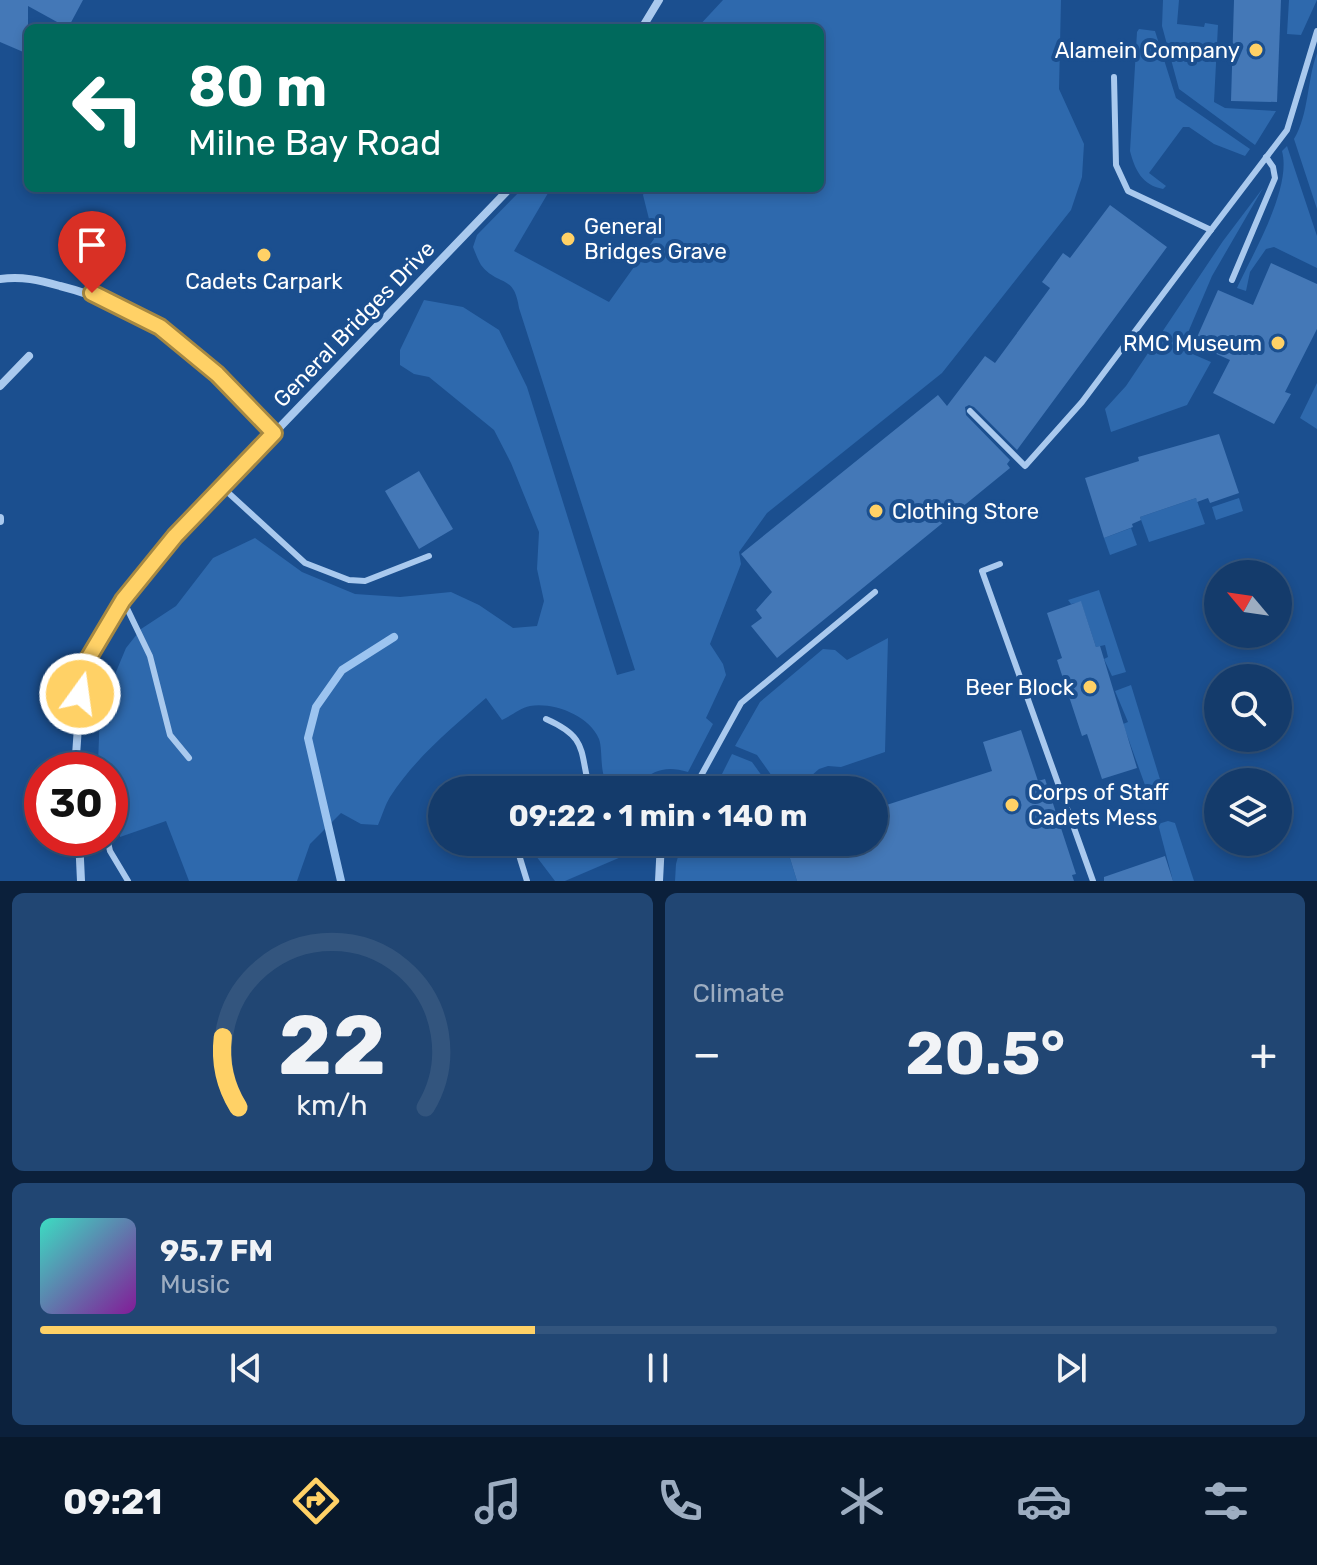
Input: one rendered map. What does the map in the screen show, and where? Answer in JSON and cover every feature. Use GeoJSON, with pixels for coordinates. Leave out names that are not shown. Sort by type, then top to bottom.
{"type":"FeatureCollection","features":[{"type":"Feature","properties":{"kind":"street"},"geometry":{"type":"LineString","coordinates":[[644,24],[659,0]]}},
{"type":"Feature","properties":{"kind":"street","name":"General Bridges Drive"},"geometry":{"type":"LineString","coordinates":[[76,752],[82,669],[123,600],[175,536],[506,192]]}},
{"type":"Feature","properties":{"kind":"street"},"geometry":{"type":"LineString","coordinates":[[0,279],[21,276],[92,293],[160,327],[217,374],[274,433]]}},
{"type":"Feature","properties":{"kind":"street"},"geometry":{"type":"LineString","coordinates":[[0,386],[29,356]]}},
{"type":"Feature","properties":{"kind":"street"},"geometry":{"type":"LineString","coordinates":[[80,856],[81,881]]}},
{"type":"Feature","properties":{"kind":"street"},"geometry":{"type":"LineString","coordinates":[[659,881],[660,856]]}},
{"type":"Feature","properties":{"kind":"lane"},"geometry":{"type":"LineString","coordinates":[[970,411],[1025,466],[1082,402],[1287,130],[1317,31]]}},
{"type":"Feature","properties":{"kind":"lane"},"geometry":{"type":"LineString","coordinates":[[1114,77],[1116,165],[1128,191],[1211,230]]}},
{"type":"Feature","properties":{"kind":"lane"},"geometry":{"type":"LineString","coordinates":[[1232,280],[1275,178],[1273,167],[1266,157]]}},
{"type":"Feature","properties":{"kind":"lane"},"geometry":{"type":"LineString","coordinates":[[222,487],[305,563],[349,580],[365,581],[429,556]]}},
{"type":"Feature","properties":{"kind":"lane"},"geometry":{"type":"LineString","coordinates":[[1000,564],[982,571],[1093,881]]}},
{"type":"Feature","properties":{"kind":"lane"},"geometry":{"type":"LineString","coordinates":[[701,776],[741,703],[875,592]]}},
{"type":"Feature","properties":{"kind":"lane"},"geometry":{"type":"LineString","coordinates":[[123,600],[150,656],[170,735],[189,758]]}},
{"type":"Feature","properties":{"kind":"lane"},"geometry":{"type":"LineString","coordinates":[[546,719],[568,729],[583,748],[586,776]]}},
{"type":"Feature","properties":{"kind":"lane"},"geometry":{"type":"LineString","coordinates":[[113,856],[128,881]]}},
{"type":"Feature","properties":{"kind":"lane"},"geometry":{"type":"LineString","coordinates":[[519,856],[527,881]]}},
{"type":"Feature","properties":{"kind":"shaded area"},"geometry":{"type":"Polygon","coordinates":[[[723,0],[1061,0],[1059,89],[1084,144],[1082,177],[1071,210],[942,373],[767,513],[739,552],[741,564],[710,644],[726,675],[706,718],[713,724],[688,772],[673,769],[649,776],[604,776],[599,739],[579,717],[559,708],[539,705],[526,707],[502,720],[486,698],[411,769],[390,797],[378,825],[361,824],[341,813],[310,844],[297,881],[189,881],[166,821],[128,834],[128,752],[98,752],[100,710],[126,648],[141,629],[176,606],[213,558],[255,538],[302,572],[355,594],[400,597],[451,592],[479,605],[513,628],[537,626],[544,601],[537,569],[539,532],[494,430],[429,377],[414,374],[400,365],[400,350],[424,300],[463,307],[499,330],[527,387],[617,675],[635,670],[517,297],[509,285],[487,272],[473,247],[477,235],[519,192],[549,192],[514,251],[609,302],[654,239],[644,192],[824,192],[824,24],[701,24],[723,0]]]}},
{"type":"Feature","properties":{"kind":"shaded area"},"geometry":{"type":"Polygon","coordinates":[[[1163,0],[1179,0],[1177,24],[1218,25],[1214,102],[1225,108],[1276,111],[1255,145],[1179,89],[1162,26],[1163,0]]]}},
{"type":"Feature","properties":{"kind":"shaded area"},"geometry":{"type":"Polygon","coordinates":[[[1289,0],[1317,0],[1301,35],[1287,34],[1289,0]]]}},
{"type":"Feature","properties":{"kind":"shaded area"},"geometry":{"type":"Polygon","coordinates":[[[1139,29],[1155,31],[1176,98],[1250,149],[1245,156],[1214,144],[1189,127],[1183,127],[1149,173],[1166,186],[1163,189],[1156,187],[1140,176],[1130,151],[1139,29]]]}},
{"type":"Feature","properties":{"kind":"shaded area"},"geometry":{"type":"Polygon","coordinates":[[[1317,53],[1317,209],[1294,139],[1303,119],[1317,53]]]}},
{"type":"Feature","properties":{"kind":"shaded area"},"geometry":{"type":"Polygon","coordinates":[[[1287,146],[1317,236],[1317,268],[1274,247],[1266,249],[1250,272],[1246,291],[1237,288],[1276,201],[1284,166],[1282,151],[1287,146]]]}},
{"type":"Feature","properties":{"kind":"shaded area"},"geometry":{"type":"Polygon","coordinates":[[[1263,188],[1212,276],[1181,349],[1211,362],[1187,405],[1111,432],[1105,409],[1126,386],[1223,241],[1263,188]]]}},
{"type":"Feature","properties":{"kind":"shaded area"},"geometry":{"type":"Polygon","coordinates":[[[1317,383],[1317,429],[1300,418],[1317,383]]]}},
{"type":"Feature","properties":{"kind":"shaded area"},"geometry":{"type":"Polygon","coordinates":[[[1196,498],[1205,524],[1149,542],[1140,517],[1196,498]]]}},
{"type":"Feature","properties":{"kind":"shaded area"},"geometry":{"type":"Polygon","coordinates":[[[1239,498],[1243,511],[1216,520],[1212,507],[1239,498]]]}},
{"type":"Feature","properties":{"kind":"shaded area"},"geometry":{"type":"Polygon","coordinates":[[[1131,528],[1137,545],[1110,555],[1104,538],[1131,528]]]}},
{"type":"Feature","properties":{"kind":"shaded area"},"geometry":{"type":"Polygon","coordinates":[[[1099,590],[1126,672],[1112,676],[1104,659],[1108,657],[1105,645],[1096,647],[1081,602],[1071,604],[1068,600],[1099,590]]]}},
{"type":"Feature","properties":{"kind":"shaded area"},"geometry":{"type":"Polygon","coordinates":[[[888,638],[885,752],[841,767],[828,766],[811,776],[772,776],[757,755],[735,746],[760,702],[823,649],[835,650],[847,660],[888,638]]]}},
{"type":"Feature","properties":{"kind":"shaded area"},"geometry":{"type":"Polygon","coordinates":[[[1131,685],[1163,789],[1163,794],[1150,799],[1123,724],[1128,722],[1115,691],[1131,685]]]}},
{"type":"Feature","properties":{"kind":"shaded area"},"geometry":{"type":"Polygon","coordinates":[[[732,754],[752,762],[762,776],[721,776],[732,754]]]}},
{"type":"Feature","properties":{"kind":"shaded area"},"geometry":{"type":"Polygon","coordinates":[[[1168,821],[1175,823],[1194,881],[1173,881],[1158,824],[1168,821]]]}},
{"type":"Feature","properties":{"kind":"shaded area"},"geometry":{"type":"Polygon","coordinates":[[[536,856],[636,856],[621,857],[565,881],[555,881],[536,856]]]}},
{"type":"Feature","properties":{"kind":"shaded area"},"geometry":{"type":"Polygon","coordinates":[[[678,856],[789,856],[797,881],[675,881],[678,856]]]}},
{"type":"Feature","properties":{"kind":"building"},"geometry":{"type":"Polygon","coordinates":[[[0,0],[83,0],[70,24],[61,24],[28,6],[28,24],[24,24],[24,52],[0,42],[0,0]]]}},
{"type":"Feature","properties":{"kind":"building","name":"Alamein Company"},"geometry":{"type":"Polygon","coordinates":[[[1234,0],[1281,0],[1277,102],[1231,101],[1234,0]]]}},
{"type":"Feature","properties":{"kind":"building","name":"Clothing Store"},"geometry":{"type":"Polygon","coordinates":[[[1110,205],[1167,247],[1017,450],[974,407],[965,407],[966,415],[1010,460],[1007,464],[1010,468],[777,658],[751,626],[762,618],[756,610],[772,592],[741,554],[938,395],[947,406],[985,356],[995,363],[1050,288],[1042,282],[1063,253],[1070,258],[1110,205]]]}},
{"type":"Feature","properties":{"kind":"building","name":"RMC Museum"},"geometry":{"type":"Polygon","coordinates":[[[1271,263],[1317,284],[1317,329],[1285,392],[1291,394],[1274,424],[1213,393],[1230,360],[1194,344],[1218,290],[1253,305],[1271,263]]]}},
{"type":"Feature","properties":{"kind":"building"},"geometry":{"type":"Polygon","coordinates":[[[1219,434],[1239,493],[1210,503],[1208,498],[1197,502],[1196,498],[1140,517],[1141,520],[1132,524],[1133,527],[1104,538],[1085,478],[1139,461],[1138,457],[1219,434]]]}},
{"type":"Feature","properties":{"kind":"building"},"geometry":{"type":"Polygon","coordinates":[[[419,471],[453,529],[419,549],[385,491],[419,471]]]}},
{"type":"Feature","properties":{"kind":"building","name":"Beer Block"},"geometry":{"type":"Polygon","coordinates":[[[1081,601],[1096,647],[1100,646],[1137,768],[1102,779],[1087,734],[1082,736],[1057,660],[1062,658],[1047,613],[1081,601]]]}},
{"type":"Feature","properties":{"kind":"building","name":"Corps of Staff Cadets Mess"},"geometry":{"type":"Polygon","coordinates":[[[1021,730],[1038,781],[1045,779],[1076,874],[1072,875],[1074,881],[797,881],[789,856],[888,856],[888,804],[992,771],[983,742],[1021,730]]]}},
{"type":"Feature","properties":{"kind":"building"},"geometry":{"type":"Polygon","coordinates":[[[1165,856],[1173,881],[1104,881],[1104,877],[1165,856]]]}},
{"type":"Feature","properties":{"kind":"waterway"},"geometry":{"type":"LineString","coordinates":[[341,881],[308,738],[316,707],[342,670],[394,637]]}},
{"type":"Feature","properties":{"kind":"place","name":"Alamein Company"},"geometry":{"type":"Point","coordinates":[1256,50]}},
{"type":"Feature","properties":{"kind":"place","name":"General Bridges Grave"},"geometry":{"type":"Point","coordinates":[568,239]}},
{"type":"Feature","properties":{"kind":"place","name":"Cadets Carpark"},"geometry":{"type":"Point","coordinates":[264,255]}},
{"type":"Feature","properties":{"kind":"place","name":"RMC Museum"},"geometry":{"type":"Point","coordinates":[1278,343]}},
{"type":"Feature","properties":{"kind":"place","name":"Clothing Store"},"geometry":{"type":"Point","coordinates":[876,511]}},
{"type":"Feature","properties":{"kind":"place","name":"Beer Block"},"geometry":{"type":"Point","coordinates":[1090,687]}},
{"type":"Feature","properties":{"kind":"place","name":"Corps of Staff Cadets Mess"},"geometry":{"type":"Point","coordinates":[1012,805]}},
{"type":"Feature","properties":{"kind":"route"},"geometry":{"type":"LineString","coordinates":[[80,694],[82,669],[123,600],[175,536],[274,433],[217,374],[160,327],[92,293]]}}]}
